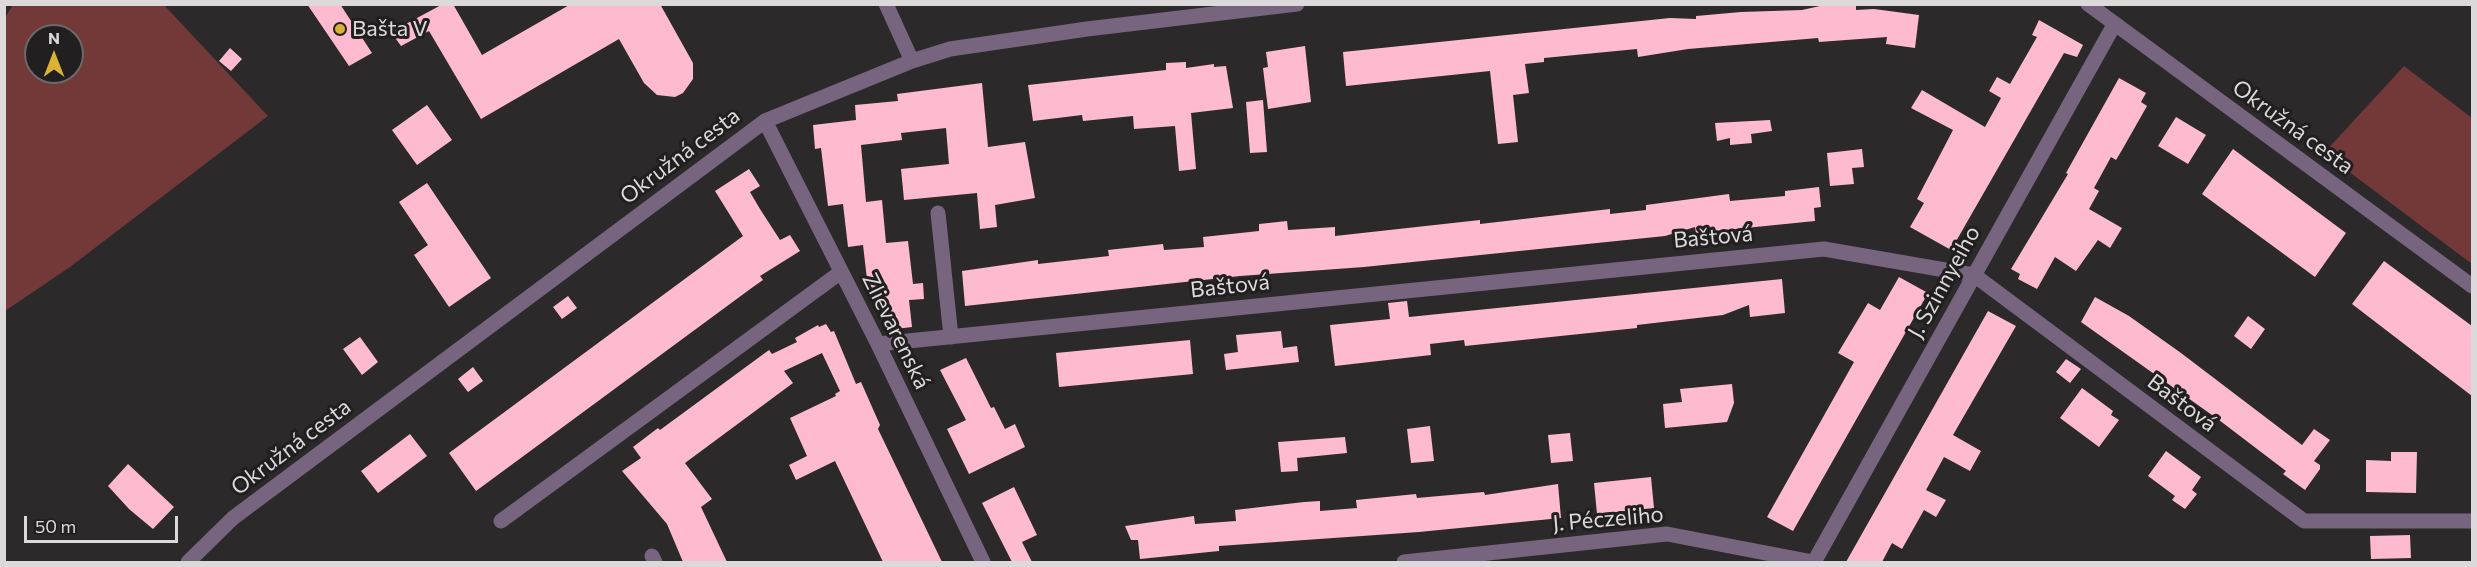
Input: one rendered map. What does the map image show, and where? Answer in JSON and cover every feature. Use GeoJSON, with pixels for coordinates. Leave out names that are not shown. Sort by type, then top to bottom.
{"type":"FeatureCollection","features":[{"type":"Feature","properties":{"kind":"street"},"geometry":{"type":"LineString","coordinates":[[886,4],[912,61]]}},
{"type":"Feature","properties":{"kind":"street","name":"Okružná cesta"},"geometry":{"type":"LineString","coordinates":[[189,562],[233,518],[765,121],[912,61],[982,43],[1297,4]]}},
{"type":"Feature","properties":{"kind":"street","name":"Okružná cesta"},"geometry":{"type":"LineString","coordinates":[[2088,4],[2472,286]]}},
{"type":"Feature","properties":{"kind":"street","name":"J. Szinnyeiho"},"geometry":{"type":"LineString","coordinates":[[1813,562],[2114,25]]}},
{"type":"Feature","properties":{"kind":"street","name":"Zlievarenská"},"geometry":{"type":"LineString","coordinates":[[765,121],[878,344],[983,562]]}},
{"type":"Feature","properties":{"kind":"street"},"geometry":{"type":"LineString","coordinates":[[938,213],[951,337]]}},
{"type":"Feature","properties":{"kind":"street","name":"Baštová"},"geometry":{"type":"LineString","coordinates":[[878,344],[1824,249],[1974,275],[2304,521],[2472,521]]}},
{"type":"Feature","properties":{"kind":"street"},"geometry":{"type":"LineString","coordinates":[[501,521],[841,272]]}},
{"type":"Feature","properties":{"kind":"street","name":"J. Péczeliho"},"geometry":{"type":"LineString","coordinates":[[1404,562],[1667,534],[1813,562]]}},
{"type":"Feature","properties":{"kind":"shaded area"},"geometry":{"type":"Polygon","coordinates":[[[13,5],[164,5],[268,116],[70,267],[5,311],[4,19],[13,5]]]}},
{"type":"Feature","properties":{"kind":"shaded area"},"geometry":{"type":"Polygon","coordinates":[[[2404,66],[2472,118],[2472,264],[2324,153],[2404,66]]]}},
{"type":"Feature","properties":{"kind":"building","name":"Bašta V"},"geometry":{"type":"Polygon","coordinates":[[[307,4],[340,4],[372,53],[349,66],[307,4]]]}},
{"type":"Feature","properties":{"kind":"building"},"geometry":{"type":"Polygon","coordinates":[[[443,4],[453,4],[482,55],[571,4],[660,4],[693,63],[693,79],[683,93],[675,97],[657,95],[644,83],[619,39],[481,119],[429,31],[401,46],[391,32],[443,4]]]}},
{"type":"Feature","properties":{"kind":"building"},"geometry":{"type":"Polygon","coordinates":[[[1829,4],[1856,4],[1856,10],[1874,9],[1919,15],[1915,48],[1886,44],[1887,37],[1819,42],[1818,38],[1688,49],[1638,57],[1637,49],[1544,58],[1544,62],[1525,64],[1529,93],[1513,95],[1518,142],[1498,144],[1490,71],[1346,86],[1343,52],[1670,18],[1696,19],[1696,16],[1741,12],[1802,10],[1829,4]]]}},
{"type":"Feature","properties":{"kind":"building"},"geometry":{"type":"Polygon","coordinates":[[[2039,20],[2083,45],[2077,57],[2064,53],[1951,250],[1910,227],[1924,203],[1917,199],[1953,130],[1911,108],[1922,90],[1985,127],[2001,98],[1989,91],[1997,77],[2010,84],[2037,37],[2032,35],[2039,20]]]}},
{"type":"Feature","properties":{"kind":"building"},"geometry":{"type":"Polygon","coordinates":[[[1305,46],[1311,102],[1268,109],[1263,68],[1268,67],[1266,52],[1305,46]]]}},
{"type":"Feature","properties":{"kind":"building"},"geometry":{"type":"Polygon","coordinates":[[[230,48],[242,59],[231,71],[219,61],[230,48]]]}},
{"type":"Feature","properties":{"kind":"building"},"geometry":{"type":"Polygon","coordinates":[[[1186,62],[1186,68],[1214,64],[1214,67],[1226,66],[1233,108],[1191,113],[1196,169],[1179,171],[1175,126],[1134,129],[1133,116],[1083,121],[1082,115],[1033,121],[1028,85],[1166,70],[1166,63],[1186,62]]]}},
{"type":"Feature","properties":{"kind":"building"},"geometry":{"type":"Polygon","coordinates":[[[2119,78],[2146,93],[2141,102],[2147,106],[2116,160],[2111,157],[2094,188],[2099,191],[2089,209],[2122,228],[2110,248],[2098,240],[2076,271],[2055,257],[2037,289],[2018,279],[2020,274],[2011,269],[2068,174],[2066,173],[2119,78]]]}},
{"type":"Feature","properties":{"kind":"building"},"geometry":{"type":"Polygon","coordinates":[[[982,83],[988,147],[1025,142],[1035,198],[995,205],[997,227],[980,229],[977,193],[904,200],[901,169],[949,164],[946,128],[901,133],[902,140],[861,145],[866,202],[882,200],[886,243],[908,241],[913,284],[923,283],[924,299],[909,300],[912,327],[887,330],[883,287],[868,288],[863,245],[848,247],[843,204],[828,206],[821,148],[815,149],[813,125],[856,120],[855,105],[898,101],[897,94],[982,83]]]}},
{"type":"Feature","properties":{"kind":"building"},"geometry":{"type":"Polygon","coordinates":[[[1263,100],[1267,152],[1250,153],[1246,102],[1263,100]]]}},
{"type":"Feature","properties":{"kind":"building"},"geometry":{"type":"Polygon","coordinates":[[[427,105],[452,140],[417,165],[392,130],[427,105]]]}},
{"type":"Feature","properties":{"kind":"building"},"geometry":{"type":"Polygon","coordinates":[[[2176,117],[2206,135],[2188,164],[2158,146],[2176,117]]]}},
{"type":"Feature","properties":{"kind":"building"},"geometry":{"type":"Polygon","coordinates":[[[1770,120],[1772,131],[1751,134],[1752,143],[1730,145],[1730,138],[1717,141],[1715,123],[1770,120]]]}},
{"type":"Feature","properties":{"kind":"building"},"geometry":{"type":"Polygon","coordinates":[[[1862,149],[1864,167],[1852,168],[1854,184],[1830,186],[1827,153],[1862,149]]]}},
{"type":"Feature","properties":{"kind":"building"},"geometry":{"type":"Polygon","coordinates":[[[2233,149],[2346,233],[2315,277],[2202,194],[2233,149]]]}},
{"type":"Feature","properties":{"kind":"building"},"geometry":{"type":"Polygon","coordinates":[[[749,169],[760,186],[750,192],[760,209],[780,240],[790,235],[800,251],[760,276],[763,280],[476,491],[449,453],[743,236],[715,191],[749,169]]]}},
{"type":"Feature","properties":{"kind":"building"},"geometry":{"type":"Polygon","coordinates":[[[427,183],[491,278],[449,307],[414,255],[428,245],[399,202],[427,183]]]}},
{"type":"Feature","properties":{"kind":"building"},"geometry":{"type":"Polygon","coordinates":[[[1819,187],[1821,207],[1814,208],[1815,221],[1696,233],[1695,227],[1665,236],[1364,267],[1240,276],[965,306],[962,271],[1038,260],[1038,264],[1109,256],[1108,250],[1163,244],[1164,250],[1204,247],[1203,237],[1259,231],[1259,224],[1287,221],[1288,230],[1335,227],[1335,236],[1480,220],[1480,224],[1610,209],[1610,214],[1646,210],[1646,205],[1729,194],[1730,201],[1785,196],[1785,191],[1819,187]]]}},
{"type":"Feature","properties":{"kind":"building"},"geometry":{"type":"Polygon","coordinates":[[[2384,261],[2472,326],[2472,396],[2352,304],[2384,261]]]}},
{"type":"Feature","properties":{"kind":"building"},"geometry":{"type":"Polygon","coordinates":[[[1899,277],[1928,293],[1793,531],[1767,517],[1854,362],[1838,353],[1868,303],[1880,310],[1899,277]]]}},
{"type":"Feature","properties":{"kind":"building"},"geometry":{"type":"Polygon","coordinates":[[[1782,279],[1785,313],[1750,317],[1749,305],[1723,315],[1637,325],[1637,328],[1465,346],[1464,340],[1430,344],[1431,355],[1335,366],[1330,325],[1390,319],[1388,303],[1407,301],[1409,317],[1782,279]]]}},
{"type":"Feature","properties":{"kind":"building"},"geometry":{"type":"Polygon","coordinates":[[[568,296],[577,308],[562,319],[553,307],[568,296]]]}},
{"type":"Feature","properties":{"kind":"building"},"geometry":{"type":"Polygon","coordinates":[[[2095,297],[2129,316],[2181,353],[2302,445],[2314,429],[2330,440],[2314,461],[2320,465],[2320,469],[2305,490],[2283,474],[2286,471],[2219,420],[2081,322],[2095,297]]]}},
{"type":"Feature","properties":{"kind":"building"},"geometry":{"type":"Polygon","coordinates":[[[1988,311],[2016,326],[1953,435],[1981,451],[1970,471],[1944,457],[1926,490],[1946,500],[1936,517],[1924,510],[1902,549],[1892,543],[1882,562],[1846,562],[1988,311]]]}},
{"type":"Feature","properties":{"kind":"building"},"geometry":{"type":"Polygon","coordinates":[[[2248,316],[2265,329],[2251,349],[2234,336],[2248,316]]]}},
{"type":"Feature","properties":{"kind":"building"},"geometry":{"type":"Polygon","coordinates":[[[826,324],[831,332],[834,331],[856,384],[861,382],[880,425],[878,429],[942,562],[883,562],[835,461],[796,480],[789,465],[807,456],[790,418],[836,396],[835,394],[840,391],[822,353],[784,371],[793,383],[685,463],[712,499],[701,507],[727,562],[683,562],[667,524],[622,471],[641,458],[633,447],[658,428],[660,430],[769,350],[772,354],[797,342],[795,338],[818,325],[819,327],[826,324]]]}},
{"type":"Feature","properties":{"kind":"building"},"geometry":{"type":"Polygon","coordinates":[[[1281,331],[1283,348],[1297,346],[1299,362],[1226,370],[1224,354],[1238,352],[1236,335],[1281,331]]]}},
{"type":"Feature","properties":{"kind":"building"},"geometry":{"type":"Polygon","coordinates":[[[360,337],[378,362],[362,375],[343,349],[360,337]]]}},
{"type":"Feature","properties":{"kind":"building"},"geometry":{"type":"Polygon","coordinates":[[[1190,340],[1193,374],[1059,387],[1056,353],[1190,340]]]}},
{"type":"Feature","properties":{"kind":"building"},"geometry":{"type":"Polygon","coordinates":[[[966,358],[991,408],[994,407],[1005,429],[1015,424],[1025,447],[969,474],[947,429],[966,420],[940,370],[966,358]]]}},
{"type":"Feature","properties":{"kind":"building"},"geometry":{"type":"Polygon","coordinates":[[[2066,359],[2081,369],[2070,383],[2056,372],[2066,359]]]}},
{"type":"Feature","properties":{"kind":"building"},"geometry":{"type":"Polygon","coordinates":[[[473,367],[483,381],[468,392],[458,379],[473,367]]]}},
{"type":"Feature","properties":{"kind":"building"},"geometry":{"type":"Polygon","coordinates":[[[1732,384],[1734,403],[1727,422],[1665,428],[1663,404],[1682,402],[1680,389],[1732,384]]]}},
{"type":"Feature","properties":{"kind":"building"},"geometry":{"type":"Polygon","coordinates":[[[2082,388],[2113,411],[2111,415],[2119,420],[2099,447],[2060,418],[2082,388]]]}},
{"type":"Feature","properties":{"kind":"building"},"geometry":{"type":"Polygon","coordinates":[[[1430,426],[1434,461],[1411,463],[1407,429],[1430,426]]]}},
{"type":"Feature","properties":{"kind":"building"},"geometry":{"type":"Polygon","coordinates":[[[1570,433],[1573,461],[1551,463],[1548,435],[1570,433]]]}},
{"type":"Feature","properties":{"kind":"building"},"geometry":{"type":"Polygon","coordinates":[[[410,434],[427,456],[378,493],[361,471],[410,434]]]}},
{"type":"Feature","properties":{"kind":"building"},"geometry":{"type":"Polygon","coordinates":[[[1345,437],[1347,453],[1297,458],[1298,471],[1281,472],[1278,442],[1345,437]]]}},
{"type":"Feature","properties":{"kind":"building"},"geometry":{"type":"Polygon","coordinates":[[[2166,451],[2201,477],[2192,490],[2197,494],[2185,509],[2172,500],[2175,496],[2148,476],[2166,451]]]}},
{"type":"Feature","properties":{"kind":"building"},"geometry":{"type":"Polygon","coordinates":[[[2391,452],[2417,452],[2416,493],[2366,492],[2366,460],[2391,461],[2391,452]]]}},
{"type":"Feature","properties":{"kind":"building"},"geometry":{"type":"Polygon","coordinates":[[[128,464],[174,507],[153,529],[129,509],[108,486],[128,464]]]}},
{"type":"Feature","properties":{"kind":"building"},"geometry":{"type":"Polygon","coordinates":[[[1651,477],[1654,508],[1597,514],[1594,483],[1651,477]]]}},
{"type":"Feature","properties":{"kind":"building"},"geometry":{"type":"Polygon","coordinates":[[[1558,484],[1561,518],[1419,532],[1219,546],[1219,551],[1140,559],[1138,540],[1131,540],[1125,526],[1194,516],[1195,524],[1236,521],[1235,510],[1304,502],[1320,501],[1320,511],[1357,508],[1356,500],[1416,494],[1417,498],[1484,492],[1485,495],[1558,484]]]}},
{"type":"Feature","properties":{"kind":"building"},"geometry":{"type":"Polygon","coordinates":[[[1014,487],[1037,535],[1022,542],[1032,562],[1012,562],[982,503],[1014,487]]]}},
{"type":"Feature","properties":{"kind":"building"},"geometry":{"type":"Polygon","coordinates":[[[2410,535],[2411,558],[2371,559],[2370,536],[2410,535]]]}},
{"type":"Feature","properties":{"kind":"place","name":"Bašta V"},"geometry":{"type":"Point","coordinates":[340,29]}}]}
